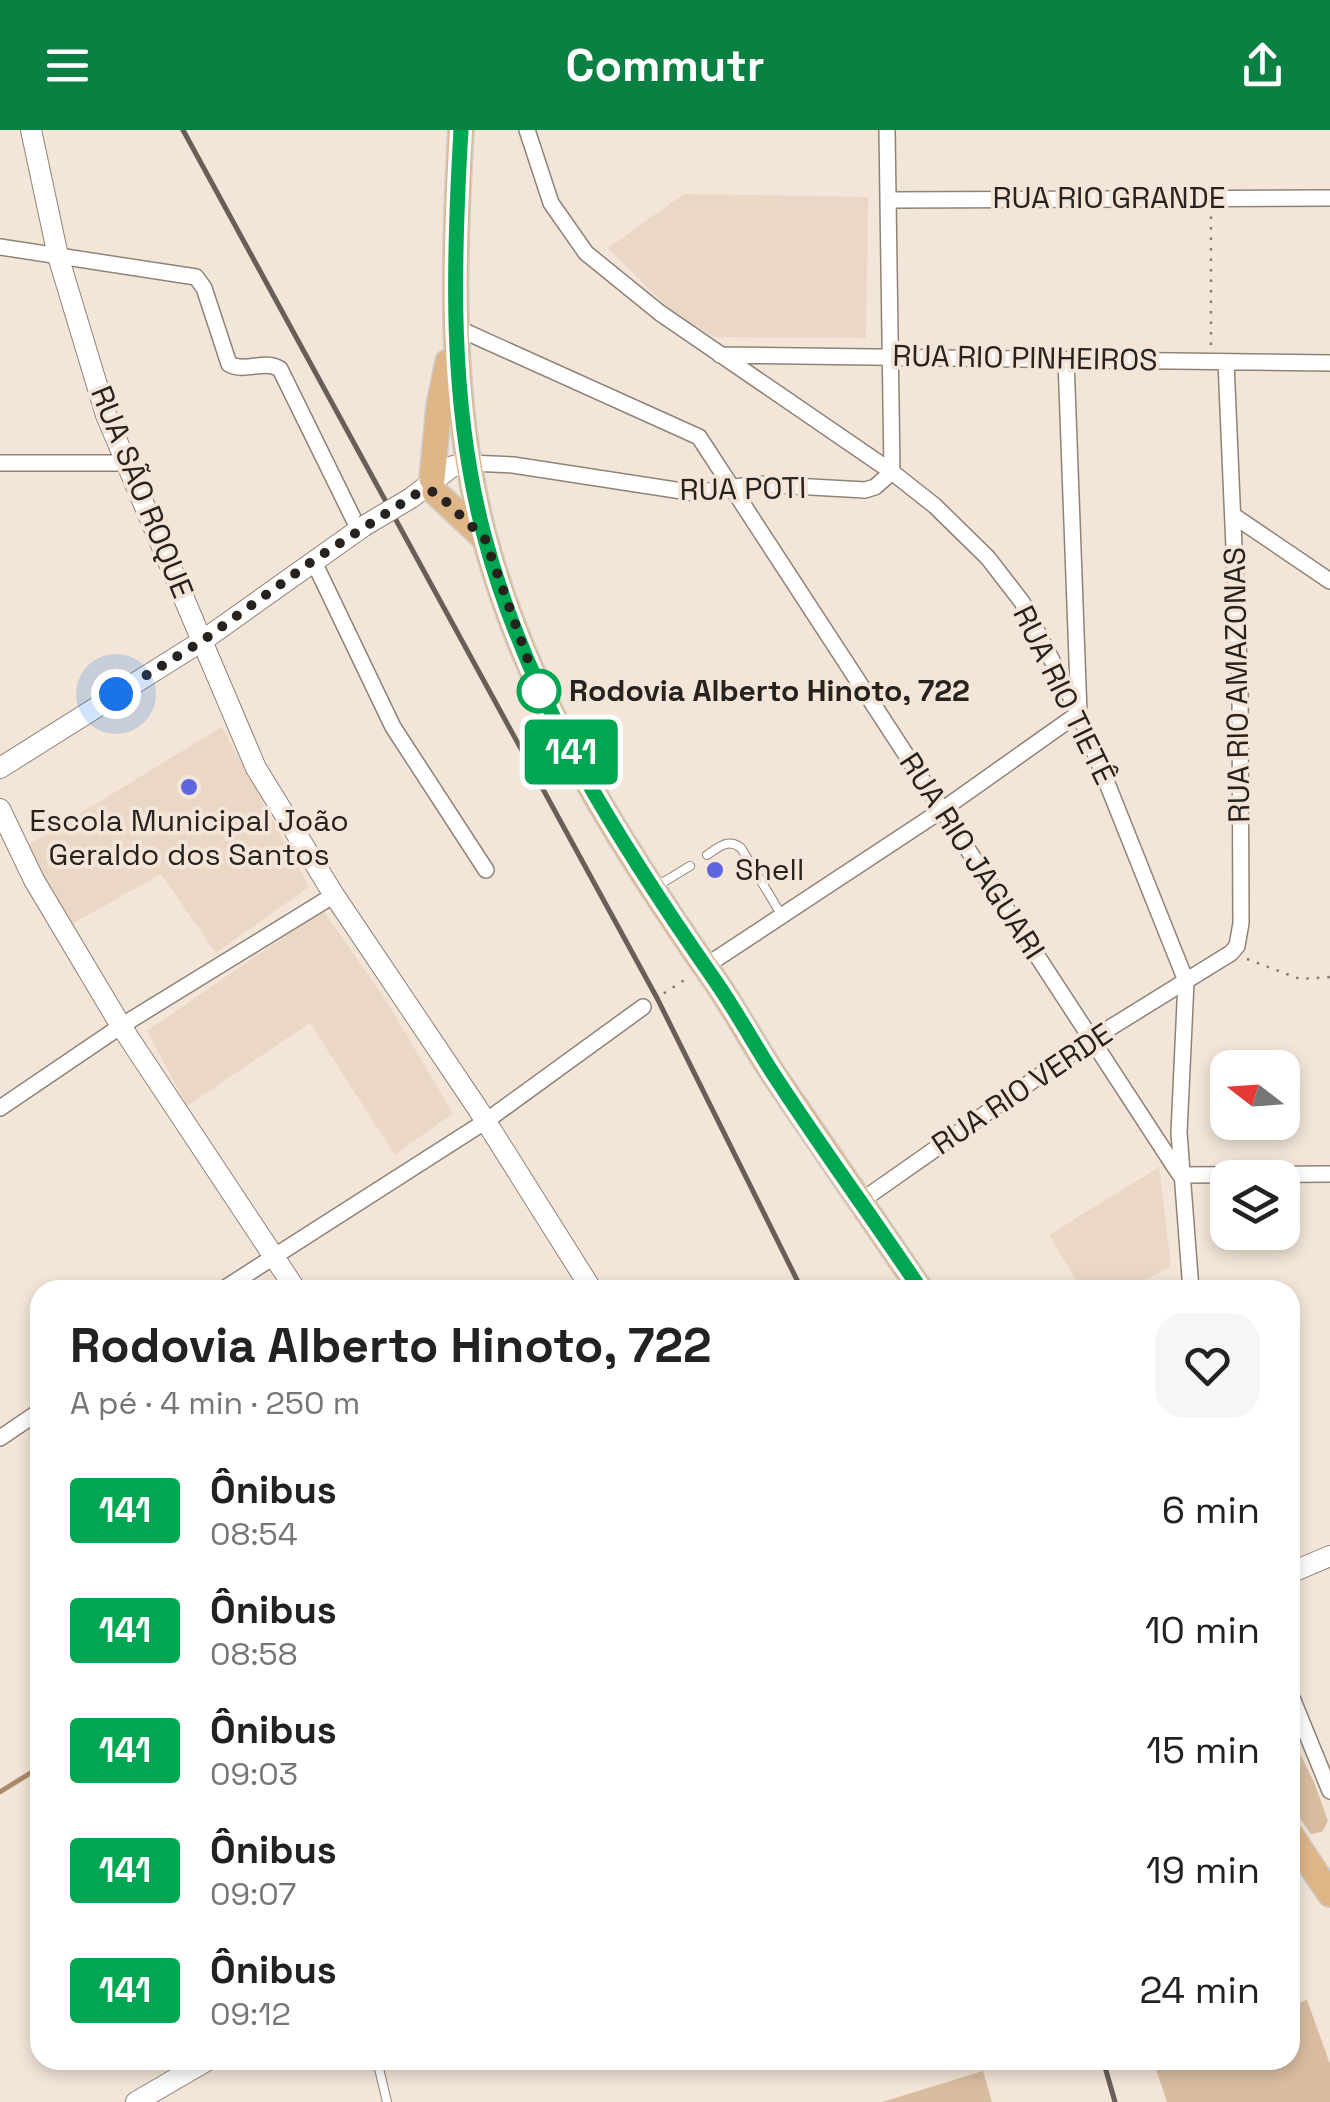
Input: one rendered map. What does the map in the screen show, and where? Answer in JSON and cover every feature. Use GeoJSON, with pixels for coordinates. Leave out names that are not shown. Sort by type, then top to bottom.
{"type":"FeatureCollection","features":[{"type":"Feature","properties":{"kind":"main road"},"geometry":{"type":"LineString","coordinates":[[460,130],[455,327],[471,475],[485,539],[540,692],[610,820],[914,1280]]}},
{"type":"Feature","properties":{"kind":"main road"},"geometry":{"type":"LineString","coordinates":[[455,327],[425,490],[485,539]]}},
{"type":"Feature","properties":{"kind":"main road"},"geometry":{"type":"LineString","coordinates":[[1302,1846],[1330,1894]]}},
{"type":"Feature","properties":{"kind":"street","name":"RUA SÃO ROQUE"},"geometry":{"type":"LineString","coordinates":[[31,130],[58,256],[106,415],[268,792],[486,1121],[586,1280]]}},
{"type":"Feature","properties":{"kind":"street","name":"RUA RIO TIETÊ"},"geometry":{"type":"LineString","coordinates":[[526,130],[551,202],[586,252],[660,314],[892,472],[935,506],[988,558],[1022,602],[1080,713],[1186,982],[1182,1013],[1180,1175],[1190,1280]]}},
{"type":"Feature","properties":{"kind":"street"},"geometry":{"type":"LineString","coordinates":[[887,130],[892,472]]}},
{"type":"Feature","properties":{"kind":"street","name":"RUA RIO GRANDE"},"geometry":{"type":"LineString","coordinates":[[888,200],[1330,198]]}},
{"type":"Feature","properties":{"kind":"street"},"geometry":{"type":"LineString","coordinates":[[0,247],[189,275],[201,282],[224,359],[239,368],[272,364],[280,369],[362,528]]}},
{"type":"Feature","properties":{"kind":"street","name":"RUA RIO JAGUARI"},"geometry":{"type":"LineString","coordinates":[[455,327],[699,437],[1180,1175]]}},
{"type":"Feature","properties":{"kind":"street","name":"RUA RIO PINHEIROS"},"geometry":{"type":"LineString","coordinates":[[720,354],[1330,363]]}},
{"type":"Feature","properties":{"kind":"street"},"geometry":{"type":"LineString","coordinates":[[704,967],[942,810],[1080,713],[1066,360]]}},
{"type":"Feature","properties":{"kind":"street","name":"RUA RIO AMAZONAS"},"geometry":{"type":"LineString","coordinates":[[1218,361],[1234,516],[1240,688],[1241,924],[1231,953]]}},
{"type":"Feature","properties":{"kind":"street"},"geometry":{"type":"LineString","coordinates":[[2,459],[126,463]]}},
{"type":"Feature","properties":{"kind":"street","name":"RUA POTI"},"geometry":{"type":"LineString","coordinates":[[471,475],[513,465],[695,493],[775,484],[865,490],[875,488],[892,472]]}},
{"type":"Feature","properties":{"kind":"street"},"geometry":{"type":"LineString","coordinates":[[0,768],[202,641],[314,560],[425,490],[453,466],[471,475]]}},
{"type":"Feature","properties":{"kind":"street"},"geometry":{"type":"LineString","coordinates":[[1234,516],[1330,581]]}},
{"type":"Feature","properties":{"kind":"street"},"geometry":{"type":"LineString","coordinates":[[314,560],[387,716],[486,870]]}},
{"type":"Feature","properties":{"kind":"street"},"geometry":{"type":"LineString","coordinates":[[0,809],[34,880],[122,1026],[289,1280]]}},
{"type":"Feature","properties":{"kind":"street"},"geometry":{"type":"LineString","coordinates":[[0,1108],[122,1026],[334,895]]}},
{"type":"Feature","properties":{"kind":"street"},"geometry":{"type":"LineString","coordinates":[[1186,982],[1231,953]]}},
{"type":"Feature","properties":{"kind":"street","name":"RUA RIO VERDE"},"geometry":{"type":"LineString","coordinates":[[861,1201],[1092,1039],[1186,982]]}},
{"type":"Feature","properties":{"kind":"street"},"geometry":{"type":"LineString","coordinates":[[237,1280],[486,1121],[644,1007]]}},
{"type":"Feature","properties":{"kind":"street"},"geometry":{"type":"LineString","coordinates":[[1180,1175],[1330,1174]]}},
{"type":"Feature","properties":{"kind":"street"},"geometry":{"type":"LineString","coordinates":[[0,1438],[30,1418]]}},
{"type":"Feature","properties":{"kind":"street"},"geometry":{"type":"LineString","coordinates":[[1300,1569],[1330,1556]]}},
{"type":"Feature","properties":{"kind":"street"},"geometry":{"type":"LineString","coordinates":[[1300,1717],[1330,1790]]}},
{"type":"Feature","properties":{"kind":"street"},"geometry":{"type":"LineString","coordinates":[[136,2102],[191,2070]]}},
{"type":"Feature","properties":{"kind":"lane"},"geometry":{"type":"LineString","coordinates":[[708,856],[725,843],[741,848],[781,914]]}},
{"type":"Feature","properties":{"kind":"lane"},"geometry":{"type":"LineString","coordinates":[[654,889],[690,866]]}},
{"type":"Feature","properties":{"kind":"lane"},"geometry":{"type":"LineString","coordinates":[[380,2070],[388,2102]]}},
{"type":"Feature","properties":{"kind":"path"},"geometry":{"type":"LineString","coordinates":[[1211,196],[1218,361]]}},
{"type":"Feature","properties":{"kind":"path"},"geometry":{"type":"LineString","coordinates":[[1231,953],[1300,979],[1330,977]]}},
{"type":"Feature","properties":{"kind":"path"},"geometry":{"type":"LineString","coordinates":[[644,1007],[704,967]]}},
{"type":"Feature","properties":{"kind":"shaded area"},"geometry":{"type":"Polygon","coordinates":[[[684,194],[868,197],[866,338],[714,337],[673,313],[608,248],[684,194]]]}},
{"type":"Feature","properties":{"kind":"shaded area","name":"Escola Municipal João Geraldo dos Santos"},"geometry":{"type":"Polygon","coordinates":[[[222,727],[309,887],[216,953],[161,874],[70,925],[23,848],[222,727]]]}},
{"type":"Feature","properties":{"kind":"shaded area"},"geometry":{"type":"Polygon","coordinates":[[[323,910],[385,999],[453,1113],[395,1155],[310,1023],[187,1106],[147,1031],[323,910]]]}},
{"type":"Feature","properties":{"kind":"shaded area"},"geometry":{"type":"Polygon","coordinates":[[[1159,1167],[1171,1266],[1146,1280],[1076,1280],[1049,1235],[1159,1167]]]}},
{"type":"Feature","properties":{"kind":"shaded area"},"geometry":{"type":"Polygon","coordinates":[[[1300,1754],[1328,1821],[1322,1832],[1311,1834],[1300,1818],[1300,1754]]]}},
{"type":"Feature","properties":{"kind":"shaded area"},"geometry":{"type":"Polygon","coordinates":[[[1307,2000],[1330,2064],[1330,2102],[1167,2102],[1156,2070],[1300,2070],[1300,2002],[1307,2000]]]}},
{"type":"Feature","properties":{"kind":"shaded area"},"geometry":{"type":"Polygon","coordinates":[[[983,2071],[992,2102],[882,2102],[983,2071]]]}},
{"type":"Feature","properties":{"kind":"waterway"},"geometry":{"type":"LineString","coordinates":[[0,1792],[30,1773]]}},
{"type":"Feature","properties":{"kind":"railway"},"geometry":{"type":"LineString","coordinates":[[183,130],[657,998],[797,1280]]}},
{"type":"Feature","properties":{"kind":"railway"},"geometry":{"type":"LineString","coordinates":[[1106,2070],[1115,2102]]}},
{"type":"Feature","properties":{"kind":"bus line","name":"141"},"geometry":{"type":"LineString","coordinates":[[461,130],[455,222],[455,327],[460,394],[468,463],[485,539],[520,642],[552,717],[620,836],[774,1074],[914,1280]]}},
{"type":"Feature","properties":{"kind":"place","name":"Rodovia Alberto Hinoto, 722"},"geometry":{"type":"Point","coordinates":[539,691]}},
{"type":"Feature","properties":{"kind":"place","name":"Escola Municipal João Geraldo dos Santos"},"geometry":{"type":"Point","coordinates":[189,787]}},
{"type":"Feature","properties":{"kind":"place","name":"Shell"},"geometry":{"type":"Point","coordinates":[715,870]}},
{"type":"Feature","properties":{"kind":"route"},"geometry":{"type":"LineString","coordinates":[[116,694],[202,641],[314,560],[421,491],[436,492],[485,539],[539,691]]}}]}
